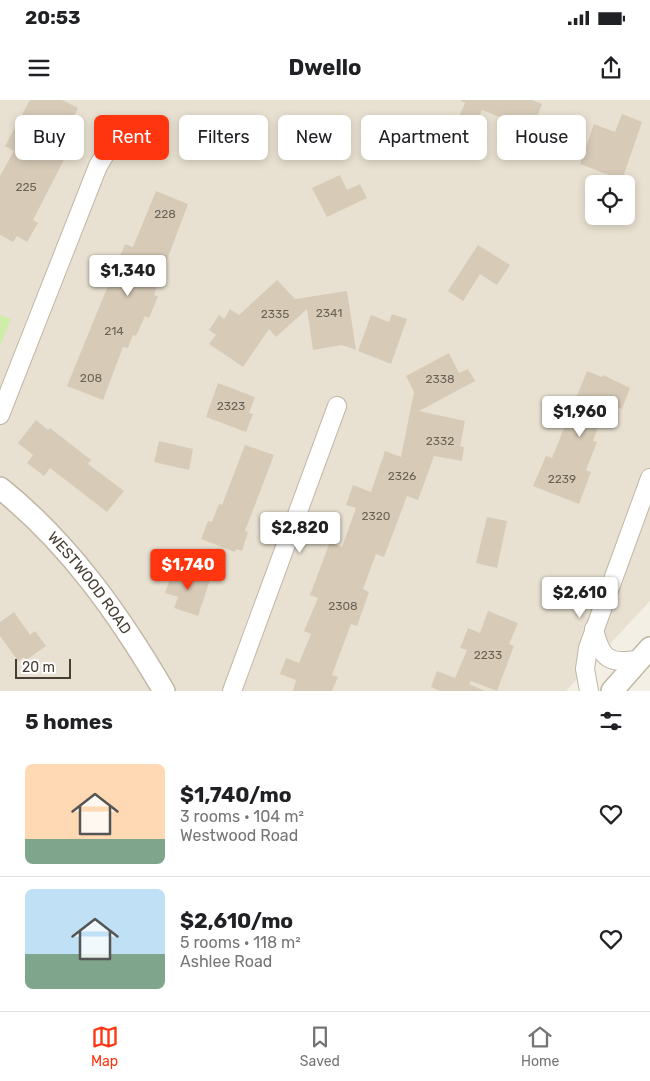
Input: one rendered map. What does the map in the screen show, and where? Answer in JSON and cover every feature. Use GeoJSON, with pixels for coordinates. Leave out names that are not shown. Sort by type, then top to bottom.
{"type":"FeatureCollection","features":[{"type":"Feature","properties":{"kind":"street"},"geometry":{"type":"LineString","coordinates":[[0,415],[102,160]]}},
{"type":"Feature","properties":{"kind":"street"},"geometry":{"type":"LineString","coordinates":[[232,691],[337,406]]}},
{"type":"Feature","properties":{"kind":"street"},"geometry":{"type":"LineString","coordinates":[[588,691],[586,659],[594,629],[650,478]]}},
{"type":"Feature","properties":{"kind":"street","name":"WESTWOOD ROAD"},"geometry":{"type":"LineString","coordinates":[[0,488],[45,527],[70,555],[113,613],[164,691]]}},
{"type":"Feature","properties":{"kind":"street"},"geometry":{"type":"LineString","coordinates":[[594,629],[598,648],[610,660],[625,662],[645,654]]}},
{"type":"Feature","properties":{"kind":"street"},"geometry":{"type":"LineString","coordinates":[[612,691],[645,654]]}},
{"type":"Feature","properties":{"kind":"shaded area"},"geometry":{"type":"Polygon","coordinates":[[[0,100],[650,100],[650,601],[566,691],[0,691],[0,100]]]}},
{"type":"Feature","properties":{"kind":"green space"},"geometry":{"type":"Polygon","coordinates":[[[0,315],[11,319],[0,346],[0,315]]]}},
{"type":"Feature","properties":{"kind":"building"},"geometry":{"type":"Polygon","coordinates":[[[30,100],[62,100],[78,108],[74,115],[22,115],[30,100]]]}},
{"type":"Feature","properties":{"kind":"building"},"geometry":{"type":"Polygon","coordinates":[[[460,100],[532,100],[542,104],[538,115],[497,116],[482,110],[480,115],[460,115],[465,103],[460,100]]]}},
{"type":"Feature","properties":{"kind":"building"},"geometry":{"type":"Polygon","coordinates":[[[622,114],[642,122],[624,175],[609,175],[580,164],[581,160],[586,160],[586,147],[594,124],[615,132],[622,114]]]}},
{"type":"Feature","properties":{"kind":"building"},"geometry":{"type":"Polygon","coordinates":[[[15,128],[15,160],[64,160],[33,220],[38,223],[27,242],[17,236],[13,242],[0,235],[0,176],[14,151],[5,146],[15,128]]]}},
{"type":"Feature","properties":{"kind":"building"},"geometry":{"type":"Polygon","coordinates":[[[340,175],[347,190],[360,184],[367,198],[327,217],[312,188],[340,175]]]}},
{"type":"Feature","properties":{"kind":"building"},"geometry":{"type":"Polygon","coordinates":[[[156,191],[188,204],[154,295],[158,296],[149,318],[145,316],[136,336],[133,335],[128,348],[123,347],[103,400],[67,386],[125,244],[133,247],[156,191]]]}},
{"type":"Feature","properties":{"kind":"building"},"geometry":{"type":"Polygon","coordinates":[[[478,245],[510,265],[497,285],[480,274],[463,301],[448,291],[478,245]]]}},
{"type":"Feature","properties":{"kind":"building"},"geometry":{"type":"Polygon","coordinates":[[[277,280],[295,299],[347,291],[356,350],[342,345],[313,350],[307,309],[276,337],[269,329],[243,367],[209,344],[216,335],[209,330],[219,315],[224,319],[230,309],[239,315],[277,280]]]}},
{"type":"Feature","properties":{"kind":"building"},"geometry":{"type":"Polygon","coordinates":[[[392,314],[407,319],[391,364],[358,351],[371,315],[389,322],[392,314]]]}},
{"type":"Feature","properties":{"kind":"building"},"geometry":{"type":"Polygon","coordinates":[[[449,353],[459,373],[468,369],[475,381],[419,411],[465,421],[460,446],[464,447],[462,461],[434,456],[418,500],[407,496],[384,557],[376,554],[363,589],[369,592],[357,626],[351,624],[332,675],[338,677],[332,691],[293,691],[296,680],[280,674],[286,658],[299,663],[311,634],[304,631],[318,598],[310,595],[330,542],[342,547],[356,508],[346,505],[353,485],[371,492],[385,451],[401,457],[414,392],[406,376],[449,353]]]}},
{"type":"Feature","properties":{"kind":"building"},"geometry":{"type":"Polygon","coordinates":[[[587,371],[602,377],[603,375],[630,388],[622,409],[607,403],[593,441],[597,442],[586,470],[591,472],[579,504],[533,486],[546,456],[552,458],[587,371]]]}},
{"type":"Feature","properties":{"kind":"building"},"geometry":{"type":"Polygon","coordinates":[[[218,383],[255,397],[249,413],[253,414],[246,432],[206,417],[218,383]]]}},
{"type":"Feature","properties":{"kind":"building"},"geometry":{"type":"Polygon","coordinates":[[[36,420],[48,430],[50,428],[91,460],[88,464],[124,491],[107,512],[50,468],[44,476],[27,463],[33,455],[18,443],[36,420]]]}},
{"type":"Feature","properties":{"kind":"building"},"geometry":{"type":"Polygon","coordinates":[[[159,441],[193,449],[189,470],[154,462],[159,441]]]}},
{"type":"Feature","properties":{"kind":"building"},"geometry":{"type":"Polygon","coordinates":[[[245,445],[274,455],[245,531],[248,532],[242,551],[236,549],[235,552],[201,539],[208,521],[212,522],[219,504],[222,505],[245,445]]]}},
{"type":"Feature","properties":{"kind":"building"},"geometry":{"type":"Polygon","coordinates":[[[487,517],[507,521],[497,568],[476,563],[487,517]]]}},
{"type":"Feature","properties":{"kind":"building"},"geometry":{"type":"Polygon","coordinates":[[[174,568],[210,580],[198,616],[174,608],[178,597],[165,593],[174,568]]]}},
{"type":"Feature","properties":{"kind":"building"},"geometry":{"type":"Polygon","coordinates":[[[488,611],[518,623],[509,644],[514,646],[497,691],[471,681],[469,684],[485,691],[440,691],[431,687],[437,671],[455,678],[467,650],[460,648],[468,628],[480,633],[488,611]]]}},
{"type":"Feature","properties":{"kind":"building"},"geometry":{"type":"Polygon","coordinates":[[[14,612],[30,635],[35,631],[46,646],[26,660],[24,657],[18,661],[0,636],[0,622],[14,612]]]}}]}
